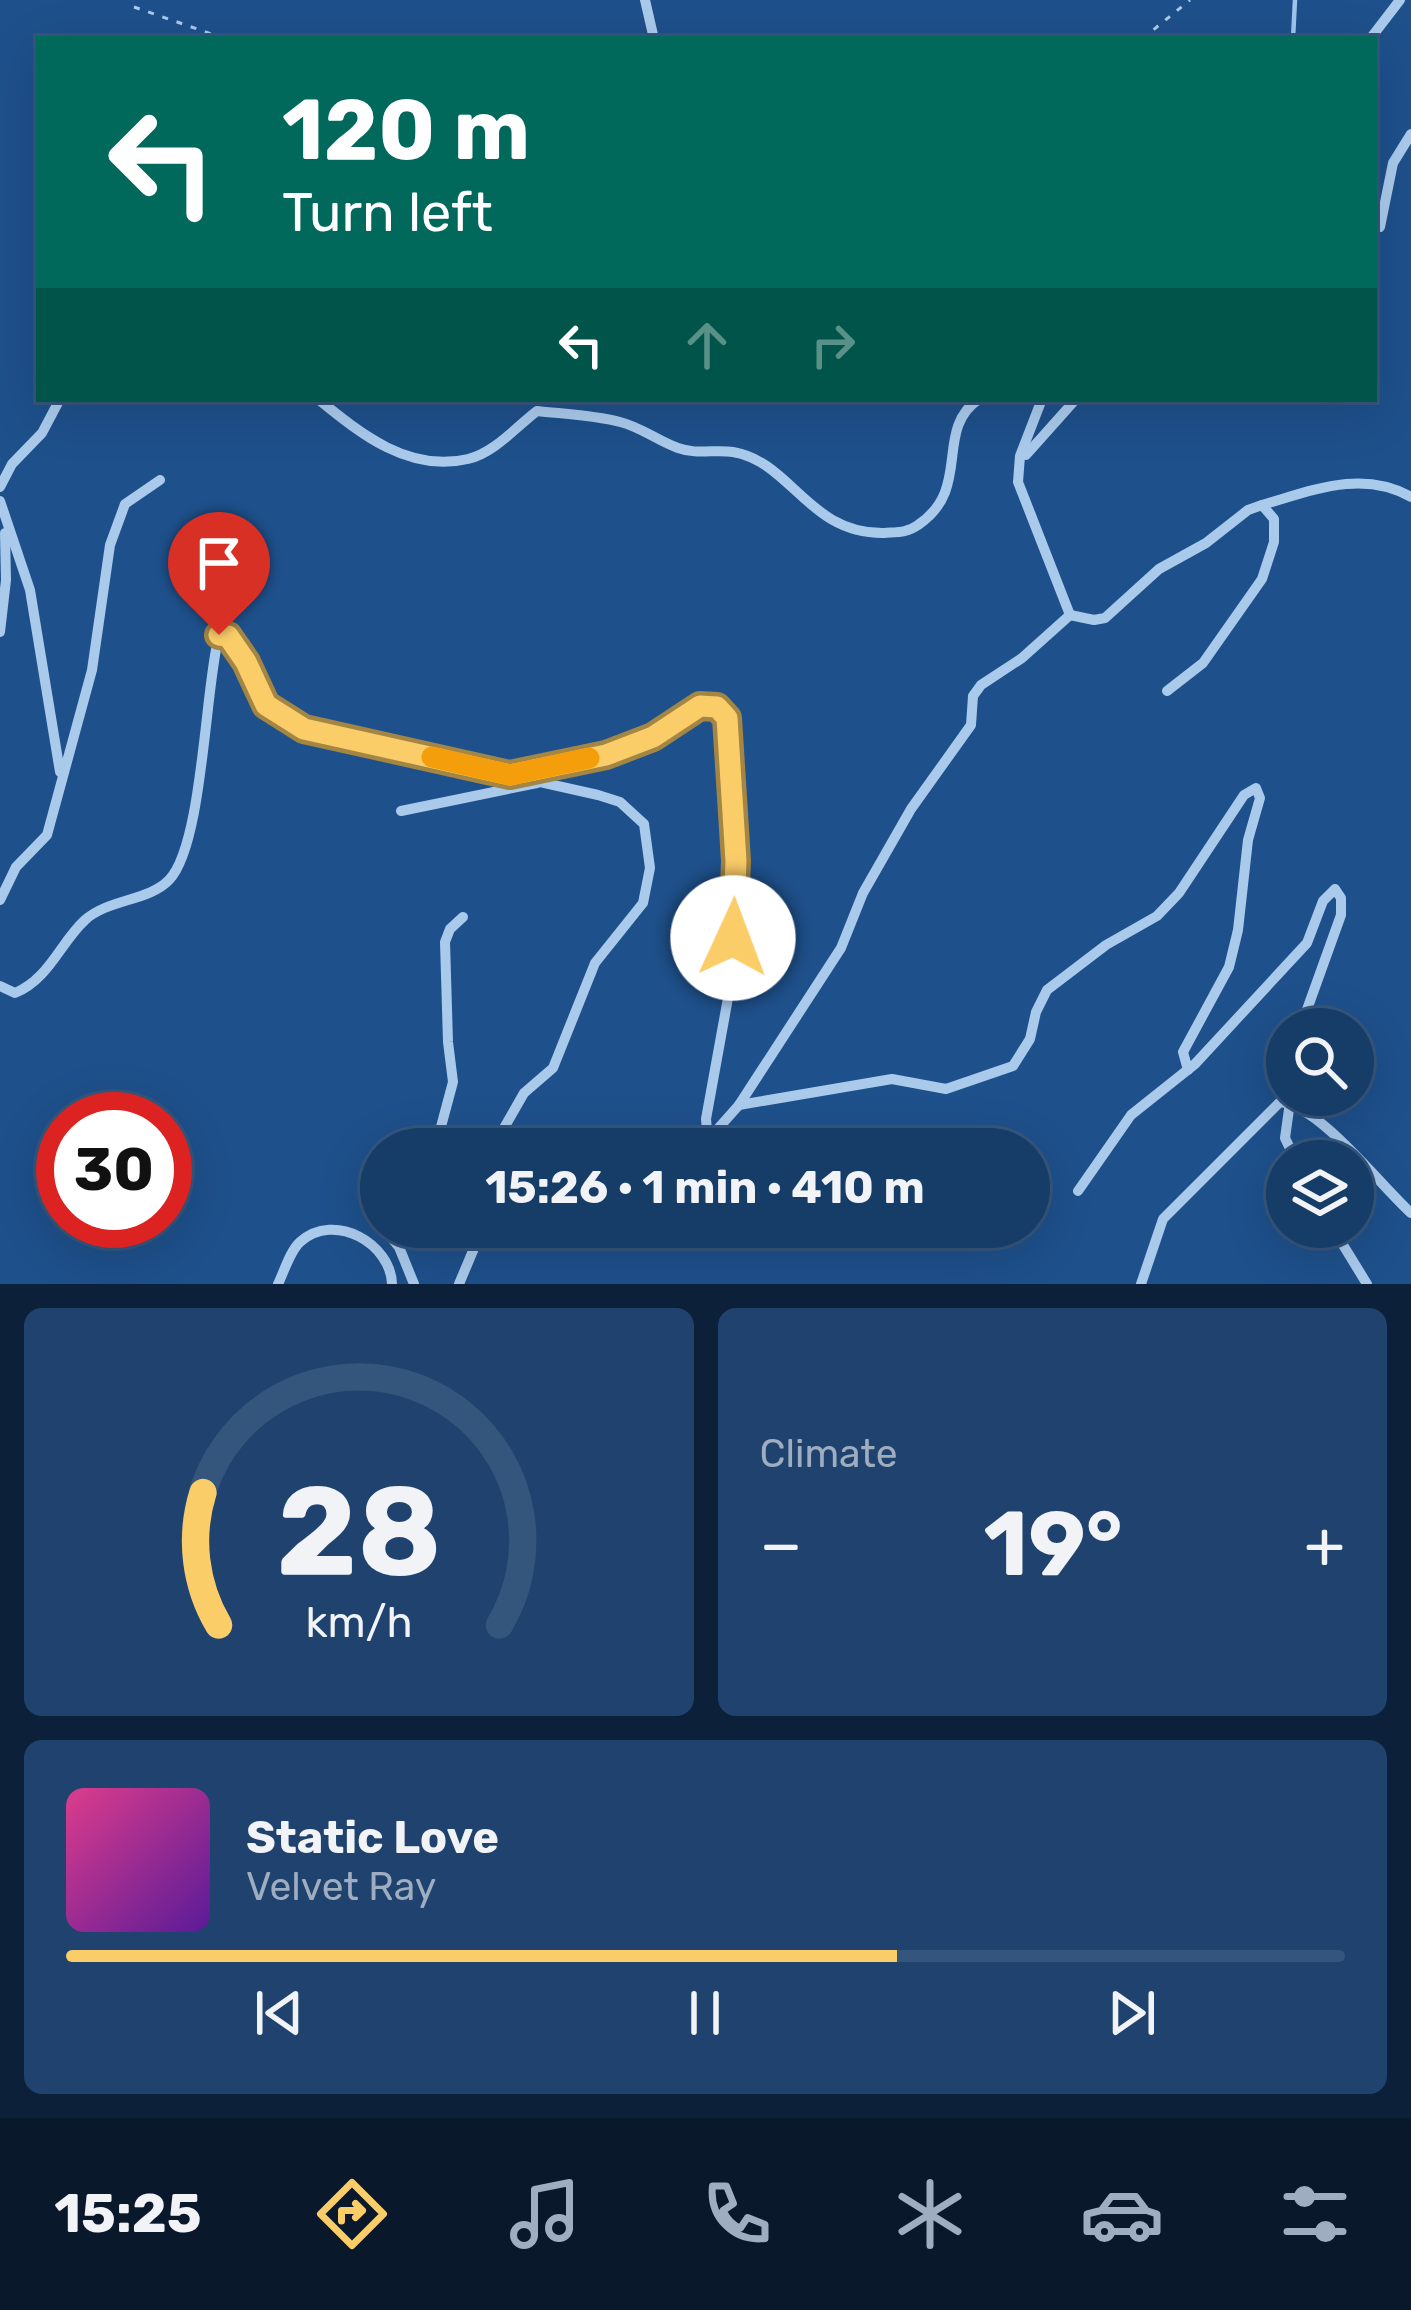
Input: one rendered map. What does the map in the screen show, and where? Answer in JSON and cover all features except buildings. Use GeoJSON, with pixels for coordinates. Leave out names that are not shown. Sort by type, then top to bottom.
{"type":"FeatureCollection","features":[{"type":"Feature","properties":{"kind":"street"},"geometry":{"type":"LineString","coordinates":[[645,0],[653,36]]}},
{"type":"Feature","properties":{"kind":"street"},"geometry":{"type":"LineString","coordinates":[[1372,36],[1400,0]]}},
{"type":"Feature","properties":{"kind":"street"},"geometry":{"type":"LineString","coordinates":[[1380,227],[1393,163],[1411,134]]}},
{"type":"Feature","properties":{"kind":"street"},"geometry":{"type":"LineString","coordinates":[[0,487],[12,464],[42,433],[58,402]]}},
{"type":"Feature","properties":{"kind":"street"},"geometry":{"type":"LineString","coordinates":[[322,402],[397,455],[420,462],[469,459],[494,446],[537,411],[618,421],[676,448],[735,452],[766,468],[818,513],[846,529],[865,533],[907,532],[948,494],[956,432],[964,409],[974,402]]}},
{"type":"Feature","properties":{"kind":"street"},"geometry":{"type":"LineString","coordinates":[[1041,402],[1020,461],[1018,482],[1070,615]]}},
{"type":"Feature","properties":{"kind":"street"},"geometry":{"type":"LineString","coordinates":[[1020,461],[1073,402]]}},
{"type":"Feature","properties":{"kind":"street"},"geometry":{"type":"LineString","coordinates":[[0,901],[16,867],[47,836],[92,670],[110,545],[125,504],[160,480]]}},
{"type":"Feature","properties":{"kind":"street"},"geometry":{"type":"LineString","coordinates":[[1070,615],[1105,618],[1159,569],[1206,544],[1248,510],[1344,481],[1398,489],[1411,497]]}},
{"type":"Feature","properties":{"kind":"street"},"geometry":{"type":"LineString","coordinates":[[0,501],[6,580],[0,632]]}},
{"type":"Feature","properties":{"kind":"street"},"geometry":{"type":"LineString","coordinates":[[1167,691],[1203,663],[1262,579],[1274,542],[1274,519],[1262,506]]}},
{"type":"Feature","properties":{"kind":"street"},"geometry":{"type":"LineString","coordinates":[[4,524],[30,590],[61,776]]}},
{"type":"Feature","properties":{"kind":"street"},"geometry":{"type":"LineString","coordinates":[[510,775],[606,755],[653,737],[700,706],[717,707],[727,718],[736,861],[732,976],[707,1130],[715,1132],[740,1105],[841,948],[863,893],[910,809],[971,725],[973,696],[1070,615]]}},
{"type":"Feature","properties":{"kind":"street"},"geometry":{"type":"LineString","coordinates":[[0,986],[15,993],[25,989],[41,976],[86,918],[167,883],[181,862],[206,740],[219,635],[228,636],[266,705],[304,729],[620,802],[644,824],[650,868],[643,903],[595,963],[553,1068],[524,1093],[503,1128]]}},
{"type":"Feature","properties":{"kind":"street"},"geometry":{"type":"LineString","coordinates":[[401,811],[541,782]]}},
{"type":"Feature","properties":{"kind":"street"},"geometry":{"type":"LineString","coordinates":[[740,1105],[892,1079],[946,1089],[1013,1066],[1030,1039],[1047,990],[1106,945],[1156,916],[1178,892],[1244,795],[1256,788],[1260,798],[1248,840],[1238,930],[1229,967],[1184,1052],[1188,1070]]}},
{"type":"Feature","properties":{"kind":"street"},"geometry":{"type":"LineString","coordinates":[[1078,1191],[1131,1115],[1188,1070],[1307,943],[1323,901],[1335,889],[1341,898],[1341,915],[1308,1008]]}},
{"type":"Feature","properties":{"kind":"street"},"geometry":{"type":"LineString","coordinates":[[441,1128],[453,1082],[445,942],[449,929],[463,917]]}},
{"type":"Feature","properties":{"kind":"street"},"geometry":{"type":"LineString","coordinates":[[1141,1284],[1162,1219],[1266,1116]]}},
{"type":"Feature","properties":{"kind":"street"},"geometry":{"type":"LineString","coordinates":[[1312,1116],[1411,1213]]}},
{"type":"Feature","properties":{"kind":"street"},"geometry":{"type":"LineString","coordinates":[[278,1284],[299,1242],[340,1231],[360,1236]]}},
{"type":"Feature","properties":{"kind":"street"},"geometry":{"type":"LineString","coordinates":[[375,1248],[392,1268],[392,1284]]}},
{"type":"Feature","properties":{"kind":"street"},"geometry":{"type":"LineString","coordinates":[[399,1248],[414,1284]]}},
{"type":"Feature","properties":{"kind":"street"},"geometry":{"type":"LineString","coordinates":[[459,1284],[474,1248]]}},
{"type":"Feature","properties":{"kind":"street"},"geometry":{"type":"LineString","coordinates":[[1345,1248],[1367,1284]]}},
{"type":"Feature","properties":{"kind":"path"},"geometry":{"type":"LineString","coordinates":[[1146,36],[1190,0]]}},
{"type":"Feature","properties":{"kind":"path"},"geometry":{"type":"LineString","coordinates":[[134,8],[217,36]]}},
{"type":"Feature","properties":{"kind":"waterway"},"geometry":{"type":"LineString","coordinates":[[1293,36],[1295,0]]}},
{"type":"Feature","properties":{"kind":"slow traffic"},"geometry":{"type":"LineString","coordinates":[[432,757],[510,775],[589,758]]}},
{"type":"Feature","properties":{"kind":"route"},"geometry":{"type":"LineString","coordinates":[[219,635],[228,636],[246,662],[266,705],[304,729],[510,775],[606,755],[653,737],[700,706],[717,707],[727,718],[736,861],[733,938]]}}]}
